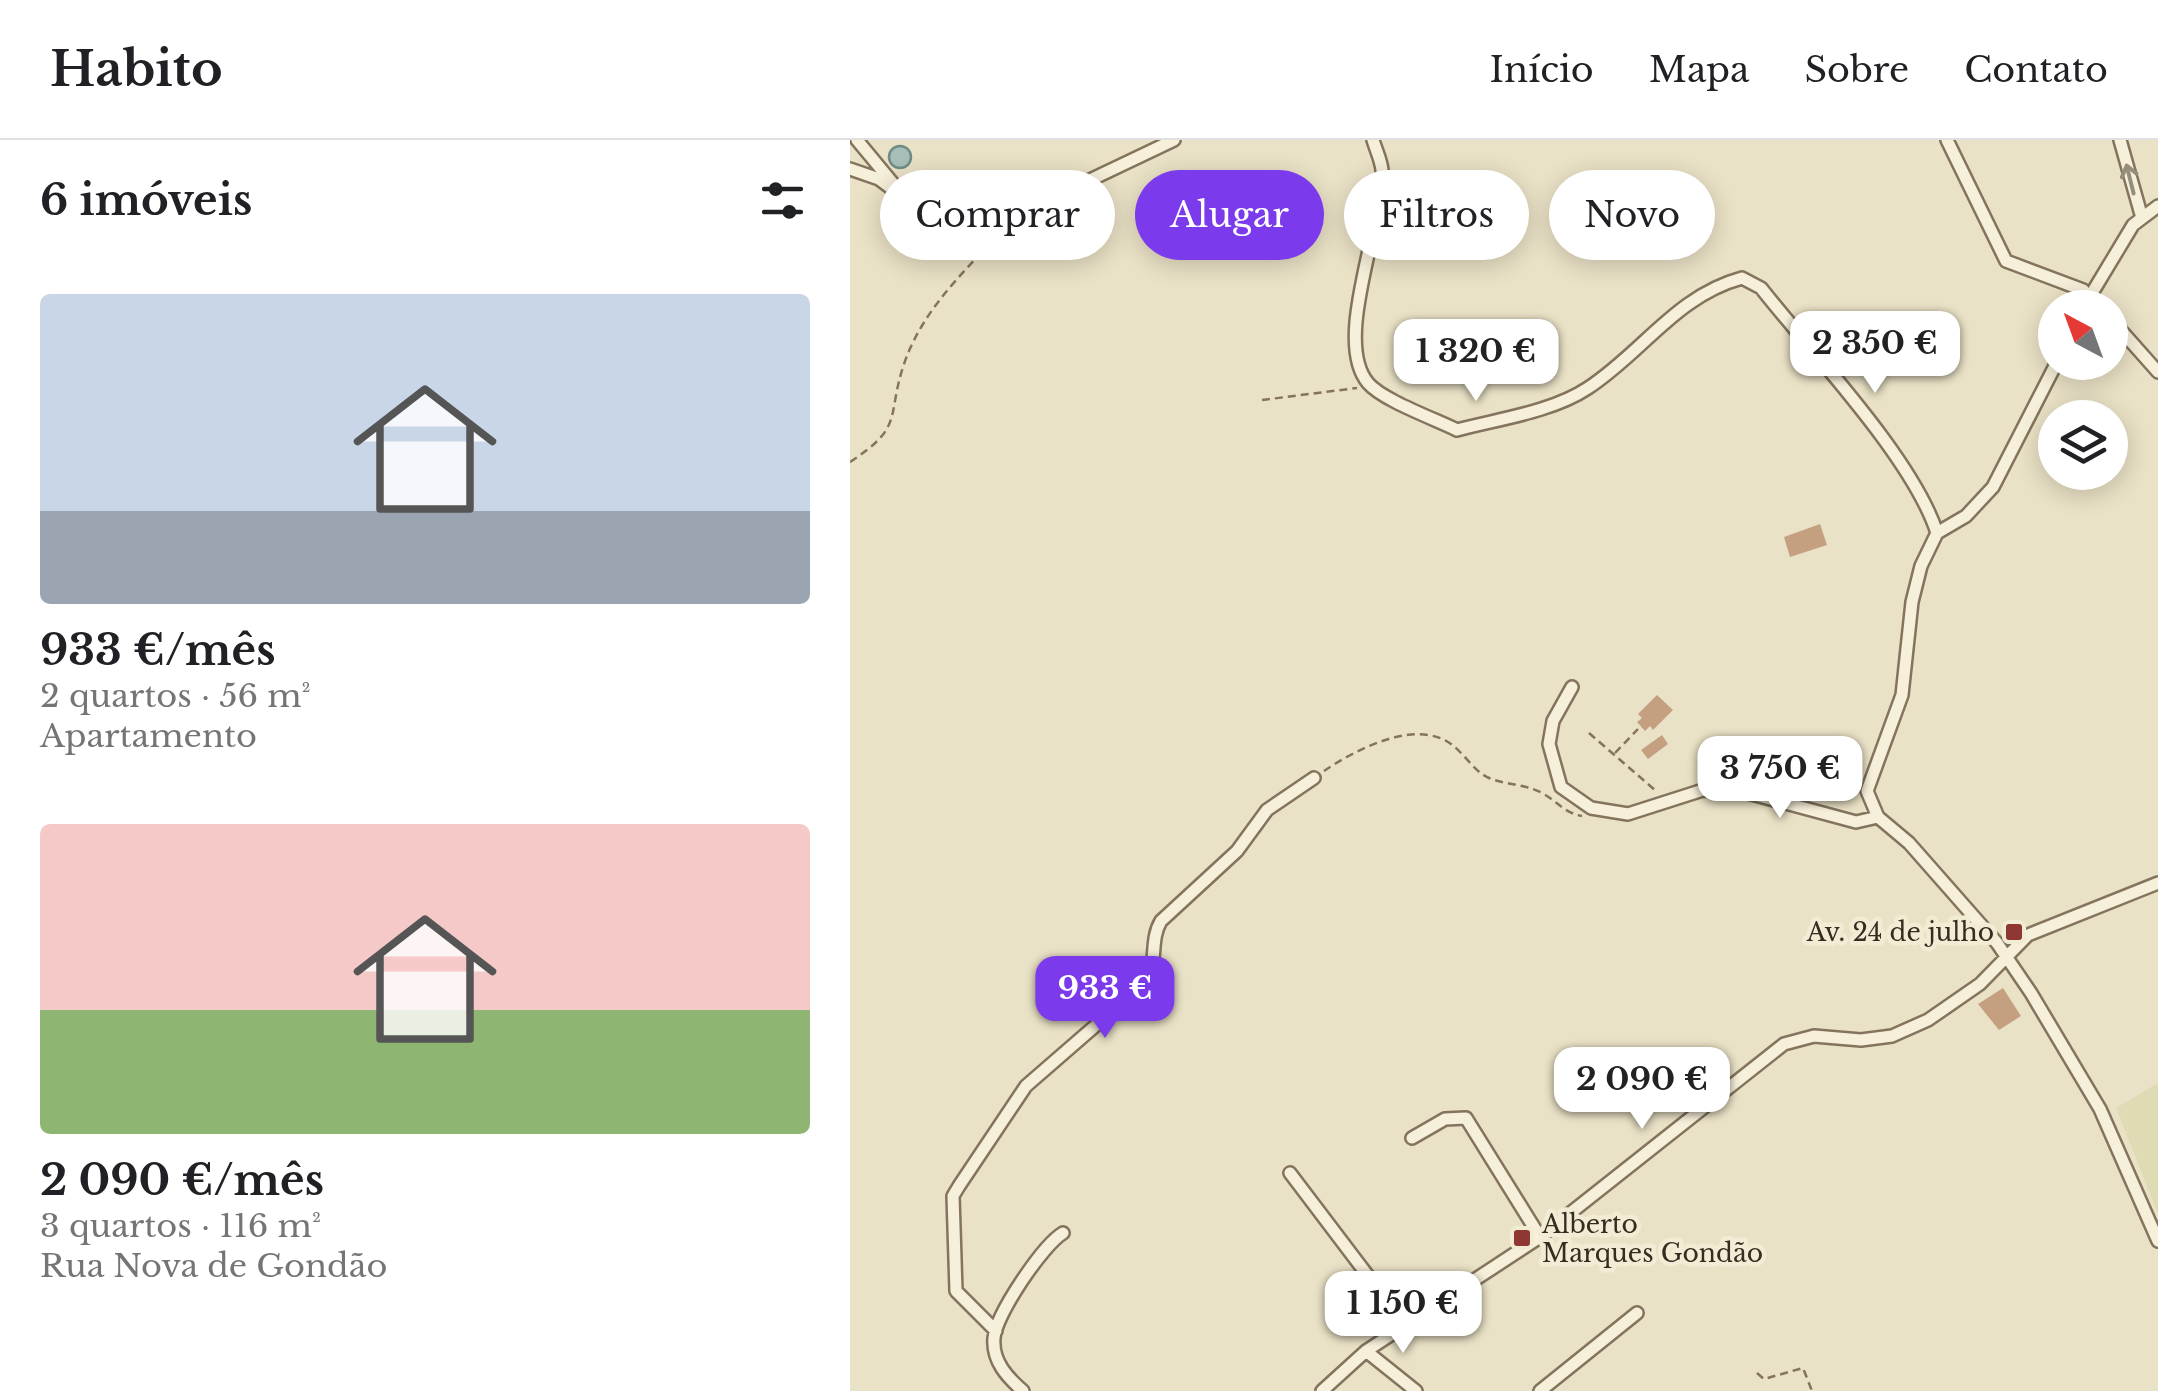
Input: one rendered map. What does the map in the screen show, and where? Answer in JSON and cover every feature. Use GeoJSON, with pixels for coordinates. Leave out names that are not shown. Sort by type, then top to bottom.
{"type":"FeatureCollection","features":[{"type":"Feature","properties":{"kind":"street"},"geometry":{"type":"LineString","coordinates":[[857,140],[882,170]]}},
{"type":"Feature","properties":{"kind":"street"},"geometry":{"type":"LineString","coordinates":[[1111,170],[1174,140]]}},
{"type":"Feature","properties":{"kind":"street"},"geometry":{"type":"LineString","coordinates":[[1373,140],[1382,166],[1380,210],[1356,322],[1357,360],[1368,384],[1457,430],[1504,418],[1588,388],[1678,308],[1715,285],[1742,278],[1762,288],[1851,399],[1928,507],[1936,533],[1912,602],[1902,696],[1868,791],[1878,817],[1909,843],[2007,957],[2100,1109],[2158,1241]]}},
{"type":"Feature","properties":{"kind":"street"},"geometry":{"type":"LineString","coordinates":[[1947,140],[1991,238],[2006,261],[2080,290]]}},
{"type":"Feature","properties":{"kind":"street"},"geometry":{"type":"LineString","coordinates":[[2120,140],[2142,218]]}},
{"type":"Feature","properties":{"kind":"street"},"geometry":{"type":"LineString","coordinates":[[850,169],[880,180]]}},
{"type":"Feature","properties":{"kind":"street"},"geometry":{"type":"LineString","coordinates":[[2093,290],[2142,218],[2158,206]]}},
{"type":"Feature","properties":{"kind":"street"},"geometry":{"type":"LineString","coordinates":[[2128,338],[2158,372]]}},
{"type":"Feature","properties":{"kind":"street"},"geometry":{"type":"LineString","coordinates":[[1936,533],[1966,516],[1993,487],[2048,380]]}},
{"type":"Feature","properties":{"kind":"street"},"geometry":{"type":"LineString","coordinates":[[1572,687],[1553,721],[1549,744],[1561,787],[1576,801],[1609,813],[1628,814],[1703,790],[1748,793],[1856,822],[1878,817]]}},
{"type":"Feature","properties":{"kind":"street"},"geometry":{"type":"LineString","coordinates":[[996,1332],[956,1290],[953,1196],[1026,1086],[1148,980],[1153,969],[1154,932],[1162,921],[1237,851],[1267,810],[1314,778]]}},
{"type":"Feature","properties":{"kind":"street"},"geometry":{"type":"LineString","coordinates":[[1322,1391],[1366,1352],[1540,1238],[1784,1044],[1814,1036],[1861,1040],[1892,1036],[1928,1020],[1967,993],[2028,935],[2158,883]]}},
{"type":"Feature","properties":{"kind":"street"},"geometry":{"type":"LineString","coordinates":[[1412,1138],[1445,1119],[1466,1118],[1540,1238]]}},
{"type":"Feature","properties":{"kind":"street"},"geometry":{"type":"LineString","coordinates":[[1290,1172],[1406,1326]]}},
{"type":"Feature","properties":{"kind":"street"},"geometry":{"type":"LineString","coordinates":[[1023,1391],[998,1364],[996,1332],[1042,1252],[1063,1233]]}},
{"type":"Feature","properties":{"kind":"street"},"geometry":{"type":"LineString","coordinates":[[1540,1391],[1637,1313]]}},
{"type":"Feature","properties":{"kind":"street"},"geometry":{"type":"LineString","coordinates":[[1366,1352],[1416,1391]]}},
{"type":"Feature","properties":{"kind":"path"},"geometry":{"type":"LineString","coordinates":[[850,462],[878,444],[892,425],[904,364],[928,314],[973,260]]}},
{"type":"Feature","properties":{"kind":"path"},"geometry":{"type":"LineString","coordinates":[[1262,400],[1344,392],[1368,384]]}},
{"type":"Feature","properties":{"kind":"path"},"geometry":{"type":"LineString","coordinates":[[1614,754],[1638,729]]}},
{"type":"Feature","properties":{"kind":"path"},"geometry":{"type":"LineString","coordinates":[[1314,778],[1337,762],[1396,738],[1413,733],[1435,735],[1488,778],[1546,794],[1560,808],[1588,818]]}},
{"type":"Feature","properties":{"kind":"path"},"geometry":{"type":"LineString","coordinates":[[1589,734],[1669,802]]}},
{"type":"Feature","properties":{"kind":"path"},"geometry":{"type":"LineString","coordinates":[[1758,1373],[1764,1379],[1803,1368],[1812,1391]]}},
{"type":"Feature","properties":{"kind":"shaded area"},"geometry":{"type":"Polygon","coordinates":[[[2158,1083],[2158,1214],[2116,1108],[2158,1083]]]}},
{"type":"Feature","properties":{"kind":"water"},"geometry":{"type":"Polygon","coordinates":[[[900,146],[908,149],[908,165],[900,168],[892,165],[889,157],[892,149],[900,146]]]}},
{"type":"Feature","properties":{"kind":"building"},"geometry":{"type":"Polygon","coordinates":[[[1820,524],[1827,545],[1790,557],[1784,537],[1820,524]]]}},
{"type":"Feature","properties":{"kind":"building"},"geometry":{"type":"Polygon","coordinates":[[[1657,695],[1673,710],[1653,730],[1650,726],[1645,731],[1637,722],[1642,718],[1638,714],[1657,695]]]}},
{"type":"Feature","properties":{"kind":"building"},"geometry":{"type":"Polygon","coordinates":[[[1662,735],[1668,744],[1648,759],[1641,750],[1662,735]]]}},
{"type":"Feature","properties":{"kind":"building"},"geometry":{"type":"Polygon","coordinates":[[[2003,988],[2021,1016],[1999,1030],[1978,1004],[2003,988]]]}},
{"type":"Feature","properties":{"kind":"place","name":"Av. 24 de julho"},"geometry":{"type":"Point","coordinates":[2014,932]}},
{"type":"Feature","properties":{"kind":"place","name":"Alberto Marques Gondão"},"geometry":{"type":"Point","coordinates":[1522,1238]}}]}
